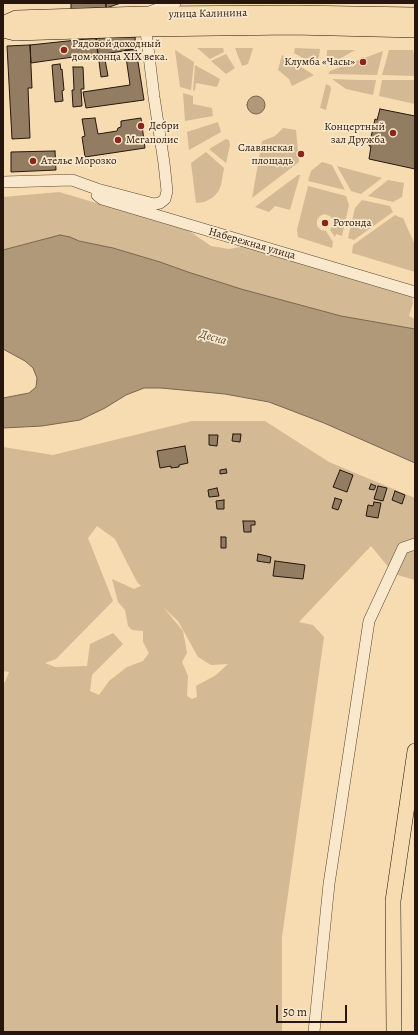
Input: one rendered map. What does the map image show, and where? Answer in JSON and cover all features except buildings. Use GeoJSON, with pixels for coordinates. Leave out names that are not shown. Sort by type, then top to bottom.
{"type":"FeatureCollection","features":[{"type":"Feature","properties":{"kind":"main road","name":"улица Калинина"},"geometry":{"type":"LineString","coordinates":[[3,30],[15,33],[144,22],[294,13],[415,15]]}},
{"type":"Feature","properties":{"kind":"main road","name":"улица Калинина"},"geometry":{"type":"LineString","coordinates":[[3,24],[16,18],[415,30]]}},
{"type":"Feature","properties":{"kind":"main road"},"geometry":{"type":"LineString","coordinates":[[394,1032],[393,901],[415,751]]}},
{"type":"Feature","properties":{"kind":"street"},"geometry":{"type":"LineString","coordinates":[[144,22],[175,3]]}},
{"type":"Feature","properties":{"kind":"street","name":"Набережная улица"},"geometry":{"type":"LineString","coordinates":[[3,182],[72,180],[97,189],[154,204],[160,203],[165,199],[167,192],[164,163],[154,102],[144,22]]}},
{"type":"Feature","properties":{"kind":"street","name":"Набережная улица"},"geometry":{"type":"LineString","coordinates":[[97,189],[97,195],[102,199],[415,292]]}},
{"type":"Feature","properties":{"kind":"street"},"geometry":{"type":"LineString","coordinates":[[314,1032],[329,884],[369,621],[403,548],[415,544]]}},
{"type":"Feature","properties":{"kind":"shaded area"},"geometry":{"type":"Polygon","coordinates":[[[197,48],[223,48],[224,52],[210,59],[197,48]]]}},
{"type":"Feature","properties":{"kind":"shaded area"},"geometry":{"type":"Polygon","coordinates":[[[235,48],[253,48],[248,64],[242,66],[235,48]]]}},
{"type":"Feature","properties":{"kind":"shaded area"},"geometry":{"type":"Polygon","coordinates":[[[295,48],[320,49],[318,64],[313,64],[294,53],[295,48]]]}},
{"type":"Feature","properties":{"kind":"shaded area"},"geometry":{"type":"Polygon","coordinates":[[[175,50],[194,62],[191,90],[180,87],[175,50]]]}},
{"type":"Feature","properties":{"kind":"shaded area"},"geometry":{"type":"Polygon","coordinates":[[[327,50],[355,50],[326,67],[327,50]]]}},
{"type":"Feature","properties":{"kind":"shaded area"},"geometry":{"type":"Polygon","coordinates":[[[389,50],[413,50],[415,59],[415,76],[382,75],[389,50]]]}},
{"type":"Feature","properties":{"kind":"shaded area"},"geometry":{"type":"Polygon","coordinates":[[[383,51],[377,75],[328,74],[330,71],[383,51]]]}},
{"type":"Feature","properties":{"kind":"shaded area"},"geometry":{"type":"Polygon","coordinates":[[[226,54],[235,68],[226,74],[211,61],[226,54]]]}},
{"type":"Feature","properties":{"kind":"shaded area"},"geometry":{"type":"Polygon","coordinates":[[[282,55],[314,75],[292,86],[289,79],[278,70],[282,55]]]}},
{"type":"Feature","properties":{"kind":"shaded area"},"geometry":{"type":"Polygon","coordinates":[[[195,65],[220,79],[217,87],[196,83],[195,90],[193,91],[195,65]]]}},
{"type":"Feature","properties":{"kind":"shaded area"},"geometry":{"type":"Polygon","coordinates":[[[332,79],[376,80],[373,95],[346,89],[332,79]]]}},
{"type":"Feature","properties":{"kind":"shaded area"},"geometry":{"type":"Polygon","coordinates":[[[382,80],[415,80],[415,104],[379,96],[382,80]]]}},
{"type":"Feature","properties":{"kind":"shaded area"},"geometry":{"type":"Polygon","coordinates":[[[326,84],[330,86],[331,89],[326,110],[320,108],[326,84]]]}},
{"type":"Feature","properties":{"kind":"shaded area"},"geometry":{"type":"Polygon","coordinates":[[[183,93],[193,96],[193,104],[212,108],[213,116],[185,121],[183,93]]]}},
{"type":"Feature","properties":{"kind":"shaded area"},"geometry":{"type":"Polygon","coordinates":[[[218,122],[221,132],[189,150],[187,132],[218,122]]]}},
{"type":"Feature","properties":{"kind":"shaded area"},"geometry":{"type":"Polygon","coordinates":[[[283,128],[296,130],[299,162],[252,198],[262,141],[275,136],[283,128]]]}},
{"type":"Feature","properties":{"kind":"shaded area"},"geometry":{"type":"Polygon","coordinates":[[[226,139],[229,140],[230,145],[226,163],[209,149],[226,139]]]}},
{"type":"Feature","properties":{"kind":"shaded area"},"geometry":{"type":"Polygon","coordinates":[[[206,152],[224,168],[221,185],[218,192],[212,198],[204,202],[196,203],[191,163],[206,152]]]}},
{"type":"Feature","properties":{"kind":"shaded area"},"geometry":{"type":"Polygon","coordinates":[[[322,162],[332,165],[345,190],[308,181],[311,171],[322,162]]]}},
{"type":"Feature","properties":{"kind":"shaded area"},"geometry":{"type":"Polygon","coordinates":[[[337,166],[382,178],[361,194],[351,191],[337,166]]]}},
{"type":"Feature","properties":{"kind":"shaded area"},"geometry":{"type":"Polygon","coordinates":[[[300,175],[290,210],[275,206],[269,212],[255,207],[300,175]]]}},
{"type":"Feature","properties":{"kind":"shaded area"},"geometry":{"type":"Polygon","coordinates":[[[388,180],[404,183],[402,197],[393,202],[368,196],[388,180]]]}},
{"type":"Feature","properties":{"kind":"shaded area"},"geometry":{"type":"Polygon","coordinates":[[[308,186],[346,196],[349,205],[342,236],[336,234],[335,237],[330,230],[333,225],[333,220],[330,216],[324,214],[317,220],[317,226],[321,230],[326,231],[333,242],[332,248],[298,237],[297,230],[308,186]]]}},
{"type":"Feature","properties":{"kind":"shaded area"},"geometry":{"type":"Polygon","coordinates":[[[59,192],[188,230],[211,246],[229,249],[245,246],[412,296],[413,303],[409,316],[415,319],[415,329],[341,316],[241,289],[113,248],[79,241],[60,235],[3,250],[3,197],[59,192]]]}},
{"type":"Feature","properties":{"kind":"shaded area"},"geometry":{"type":"Polygon","coordinates":[[[362,200],[390,206],[393,212],[354,240],[348,238],[355,208],[362,200]]]}},
{"type":"Feature","properties":{"kind":"shaded area"},"geometry":{"type":"Polygon","coordinates":[[[395,215],[403,218],[415,245],[415,272],[352,253],[353,245],[395,215]]]}},
{"type":"Feature","properties":{"kind":"shaded area"},"geometry":{"type":"Polygon","coordinates":[[[192,421],[265,421],[329,462],[415,498],[415,580],[394,574],[371,546],[299,622],[313,625],[324,637],[282,937],[282,1032],[3,1032],[3,683],[5,682],[9,672],[3,671],[3,447],[53,455],[192,421]],[[97,526],[88,538],[113,601],[56,659],[45,663],[55,667],[87,666],[90,644],[113,633],[123,644],[92,675],[90,691],[99,695],[109,681],[127,667],[143,661],[149,653],[143,642],[143,631],[132,630],[128,626],[125,610],[118,602],[112,579],[134,589],[141,586],[137,582],[115,539],[97,526]],[[164,608],[183,631],[187,653],[182,662],[188,676],[187,696],[192,699],[197,697],[196,686],[216,675],[228,664],[211,665],[198,657],[178,621],[164,608]]]}},
{"type":"Feature","properties":{"kind":"water"},"geometry":{"type":"Polygon","coordinates":[[[256,96],[263,98],[265,105],[263,112],[256,114],[249,112],[247,105],[249,98],[256,96]]]}},
{"type":"Feature","properties":{"kind":"water","name":"Десна"},"geometry":{"type":"Polygon","coordinates":[[[60,235],[79,241],[113,248],[241,289],[341,316],[415,329],[415,463],[324,423],[269,402],[225,394],[161,388],[144,388],[126,395],[105,408],[80,420],[42,426],[3,428],[3,398],[29,393],[36,387],[37,378],[33,368],[25,361],[3,349],[3,250],[60,235]]]}},
{"type":"Feature","properties":{"kind":"place","name":"Рядовой доходный дом конца XIX века."},"geometry":{"type":"Point","coordinates":[64,50]}},
{"type":"Feature","properties":{"kind":"place","name":"Клумба «Часы»"},"geometry":{"type":"Point","coordinates":[363,62]}},
{"type":"Feature","properties":{"kind":"place","name":"Дебри"},"geometry":{"type":"Point","coordinates":[141,126]}},
{"type":"Feature","properties":{"kind":"place","name":"Концертный зал Дружба"},"geometry":{"type":"Point","coordinates":[393,133]}},
{"type":"Feature","properties":{"kind":"place","name":"Мегаполис"},"geometry":{"type":"Point","coordinates":[118,140]}},
{"type":"Feature","properties":{"kind":"place","name":"Славянская площадь"},"geometry":{"type":"Point","coordinates":[301,154]}},
{"type":"Feature","properties":{"kind":"place","name":"Ателье Морозко"},"geometry":{"type":"Point","coordinates":[33,161]}},
{"type":"Feature","properties":{"kind":"place","name":"Ротонда"},"geometry":{"type":"Point","coordinates":[325,223]}}]}
